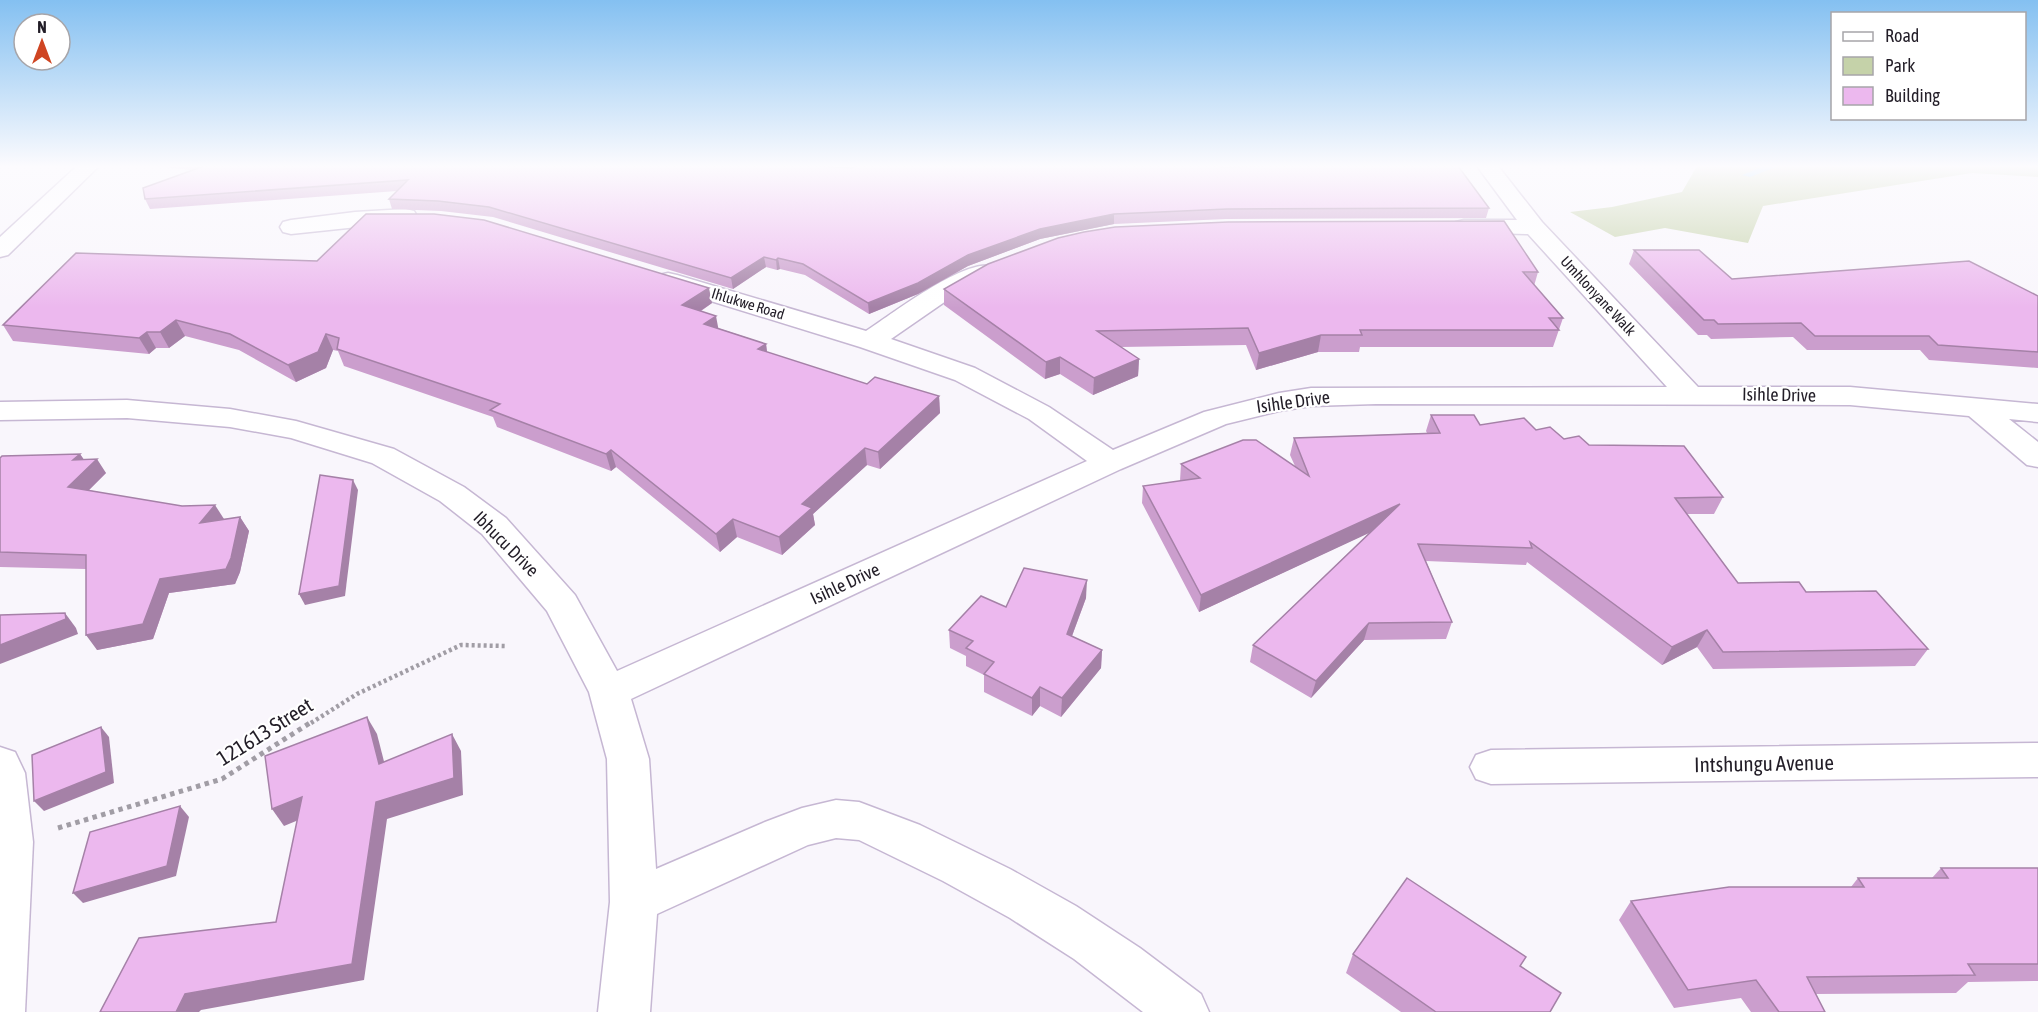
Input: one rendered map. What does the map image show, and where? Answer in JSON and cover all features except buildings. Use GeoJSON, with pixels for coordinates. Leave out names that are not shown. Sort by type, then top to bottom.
{"type":"FeatureCollection","features":[{"type":"Feature","properties":{"kind":"street"},"geometry":{"type":"LineString","coordinates":[[0,250],[39,213]]}},
{"type":"Feature","properties":{"kind":"street","name":"Umhlonyane Walk"},"geometry":{"type":"LineString","coordinates":[[1523,213],[1690,395]]}},
{"type":"Feature","properties":{"kind":"street"},"geometry":{"type":"LineString","coordinates":[[291,227],[381,217],[429,217]]}},
{"type":"Feature","properties":{"kind":"street"},"geometry":{"type":"LineString","coordinates":[[1439,227],[1534,227]]}},
{"type":"Feature","properties":{"kind":"street"},"geometry":{"type":"LineString","coordinates":[[870,341],[950,287],[1000,264]]}},
{"type":"Feature","properties":{"kind":"street","name":"Ihlukwe Road"},"geometry":{"type":"LineString","coordinates":[[648,274],[870,341],[965,374],[1039,413],[1110,462]]}},
{"type":"Feature","properties":{"kind":"street","name":"Isihle Drive"},"geometry":{"type":"LineString","coordinates":[[609,692],[1110,462],[1215,418],[1249,408],[1311,398],[1376,395],[1850,396],[2038,413]]}},
{"type":"Feature","properties":{"kind":"street"},"geometry":{"type":"LineString","coordinates":[[1975,406],[2038,458]]}},
{"type":"Feature","properties":{"kind":"street","name":"Ibhucu Drive"},"geometry":{"type":"LineString","coordinates":[[0,411],[127,409],[230,418],[296,430],[382,456],[452,494],[494,526],[562,603],[609,692],[628,759],[634,902],[624,1012]]}},
{"type":"Feature","properties":{"kind":"street","name":"Intshungu Avenue"},"geometry":{"type":"LineString","coordinates":[[1491,767],[2038,760]]}},
{"type":"Feature","properties":{"kind":"street"},"geometry":{"type":"LineString","coordinates":[[0,764],[4,773],[10,842],[0,1009]]}},
{"type":"Feature","properties":{"kind":"street"},"geometry":{"type":"LineString","coordinates":[[634,902],[794,829],[838,819],[856,820],[887,830],[997,885],[1079,933],[1137,974],[1183,1012]]}},
{"type":"Feature","properties":{"kind":"path","name":"121613 Street"},"geometry":{"type":"LineString","coordinates":[[10,842],[222,779],[357,694],[461,645],[505,646]]}},
{"type":"Feature","properties":{"kind":"green space"},"geometry":{"type":"Polygon","coordinates":[[[1572,213],[1760,213],[1748,243],[1665,228],[1615,237],[1572,213]]]}}]}
